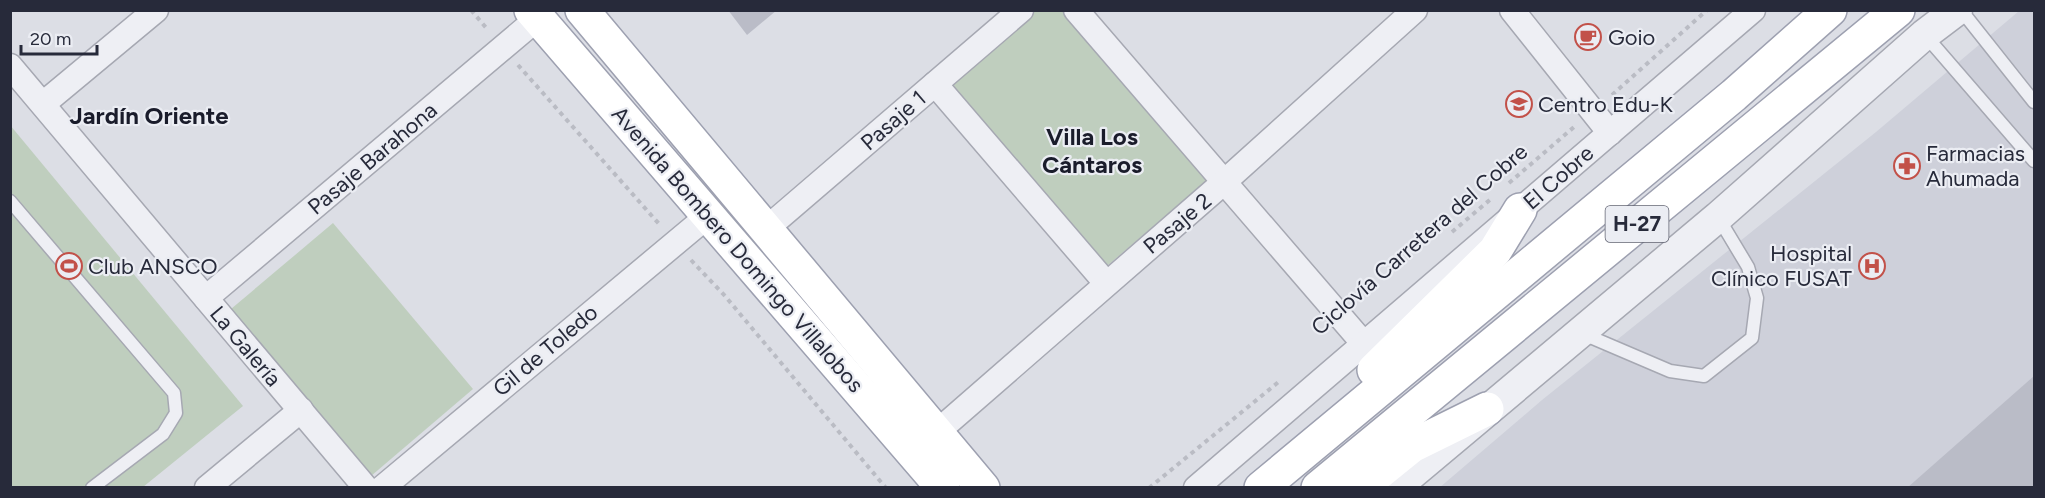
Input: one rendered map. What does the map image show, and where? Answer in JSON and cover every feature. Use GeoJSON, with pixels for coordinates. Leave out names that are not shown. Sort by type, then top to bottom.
{"type":"FeatureCollection","features":[{"type":"Feature","properties":{"kind":"main road","name":"Avenida Bombero Domingo Villalobos"},"geometry":{"type":"LineString","coordinates":[[582,10],[983,488]]}},
{"type":"Feature","properties":{"kind":"main road","name":"H-27"},"geometry":{"type":"LineString","coordinates":[[1261,488],[1734,95],[1830,10]]}},
{"type":"Feature","properties":{"kind":"main road","name":"H-27"},"geometry":{"type":"LineString","coordinates":[[1318,488],[1899,10]]}},
{"type":"Feature","properties":{"kind":"main road","name":"Avenida Bombero Domingo Villalobos"},"geometry":{"type":"LineString","coordinates":[[535,14],[710,214],[943,488]]}},
{"type":"Feature","properties":{"kind":"main road"},"geometry":{"type":"LineString","coordinates":[[1323,438],[1346,398],[1495,251],[1509,195]]}},
{"type":"Feature","properties":{"kind":"main road"},"geometry":{"type":"LineString","coordinates":[[1360,488],[1412,446],[1487,409]]}},
{"type":"Feature","properties":{"kind":"street"},"geometry":{"type":"LineString","coordinates":[[43,104],[156,10]]}},
{"type":"Feature","properties":{"kind":"street","name":"Pasaje 1"},"geometry":{"type":"LineString","coordinates":[[766,229],[1021,10]]}},
{"type":"Feature","properties":{"kind":"street"},"geometry":{"type":"LineString","coordinates":[[1076,10],[1364,344]]}},
{"type":"Feature","properties":{"kind":"street","name":"Pasaje 2"},"geometry":{"type":"LineString","coordinates":[[937,432],[1223,183],[1415,10]]}},
{"type":"Feature","properties":{"kind":"street"},"geometry":{"type":"LineString","coordinates":[[1512,10],[1610,133]]}},
{"type":"Feature","properties":{"kind":"street","name":"El Cobre"},"geometry":{"type":"LineString","coordinates":[[1197,488],[1364,344],[1509,195],[1610,133],[1753,10]]}},
{"type":"Feature","properties":{"kind":"street"},"geometry":{"type":"LineString","coordinates":[[1899,10],[1924,34]]}},
{"type":"Feature","properties":{"kind":"street"},"geometry":{"type":"LineString","coordinates":[[1395,488],[1718,217],[1924,34],[1959,10]]}},
{"type":"Feature","properties":{"kind":"street","name":"Pasaje Barahona"},"geometry":{"type":"LineString","coordinates":[[206,298],[535,14]]}},
{"type":"Feature","properties":{"kind":"street","name":"La Galería"},"geometry":{"type":"LineString","coordinates":[[10,66],[366,488]]}},
{"type":"Feature","properties":{"kind":"street"},"geometry":{"type":"LineString","coordinates":[[935,84],[1106,283]]}},
{"type":"Feature","properties":{"kind":"street","name":"Gil de Toledo"},"geometry":{"type":"LineString","coordinates":[[382,488],[710,214]]}},
{"type":"Feature","properties":{"kind":"street"},"geometry":{"type":"LineString","coordinates":[[207,488],[300,410]]}},
{"type":"Feature","properties":{"kind":"lane"},"geometry":{"type":"LineString","coordinates":[[1959,10],[2034,102]]}},
{"type":"Feature","properties":{"kind":"lane"},"geometry":{"type":"LineString","coordinates":[[1924,34],[2034,161]]}},
{"type":"Feature","properties":{"kind":"lane"},"geometry":{"type":"LineString","coordinates":[[10,201],[174,393],[176,413],[163,434],[92,488]]}},
{"type":"Feature","properties":{"kind":"lane"},"geometry":{"type":"LineString","coordinates":[[1580,333],[1670,371],[1704,376],[1752,338],[1757,298],[1751,278],[1733,238],[1718,217]]}},
{"type":"Feature","properties":{"kind":"path","name":"Ciclovía Carretera del Cobre"},"geometry":{"type":"LineString","coordinates":[[1445,239],[1509,195],[1593,111],[1707,10]]}},
{"type":"Feature","properties":{"kind":"path"},"geometry":{"type":"LineString","coordinates":[[1149,488],[1282,378]]}},
{"type":"Feature","properties":{"kind":"shaded area","name":"Hospital Clínico FUSAT"},"geometry":{"type":"Polygon","coordinates":[[[2019,11],[2034,11],[2034,487],[1439,488],[1542,400],[1876,132],[2019,11]]]}},
{"type":"Feature","properties":{"kind":"green space"},"geometry":{"type":"Polygon","coordinates":[[[1032,11],[1069,11],[1211,177],[1100,272],[943,87],[1032,11]]]}},
{"type":"Feature","properties":{"kind":"green space","name":"Club ANSCO"},"geometry":{"type":"Polygon","coordinates":[[[10,125],[243,406],[143,487],[11,487],[10,125]]]}},
{"type":"Feature","properties":{"kind":"green space"},"geometry":{"type":"Polygon","coordinates":[[[333,223],[473,389],[371,476],[231,309],[333,223]]]}},
{"type":"Feature","properties":{"kind":"building"},"geometry":{"type":"Polygon","coordinates":[[[728,10],[777,10],[747,35],[728,10]]]}},
{"type":"Feature","properties":{"kind":"building"},"geometry":{"type":"Polygon","coordinates":[[[2034,376],[2034,488],[1907,488],[2034,376]]]}},
{"type":"Feature","properties":{"kind":"place","name":"Goio"},"geometry":{"type":"Point","coordinates":[1588,37]}},
{"type":"Feature","properties":{"kind":"place","name":"Centro Edu-K"},"geometry":{"type":"Point","coordinates":[1519,104]}},
{"type":"Feature","properties":{"kind":"place","name":"Farmacias Ahumada"},"geometry":{"type":"Point","coordinates":[1907,166]}},
{"type":"Feature","properties":{"kind":"place","name":"Club ANSCO"},"geometry":{"type":"Point","coordinates":[69,266]}},
{"type":"Feature","properties":{"kind":"place","name":"Hospital Clínico FUSAT"},"geometry":{"type":"Point","coordinates":[1872,266]}},
{"type":"Feature","properties":{"kind":"district","name":"Jardín Oriente"},"geometry":{"type":"Point","coordinates":[149,116]}},
{"type":"Feature","properties":{"kind":"district","name":"Villa Los Cántaros"},"geometry":{"type":"Point","coordinates":[1092,151]}}]}
